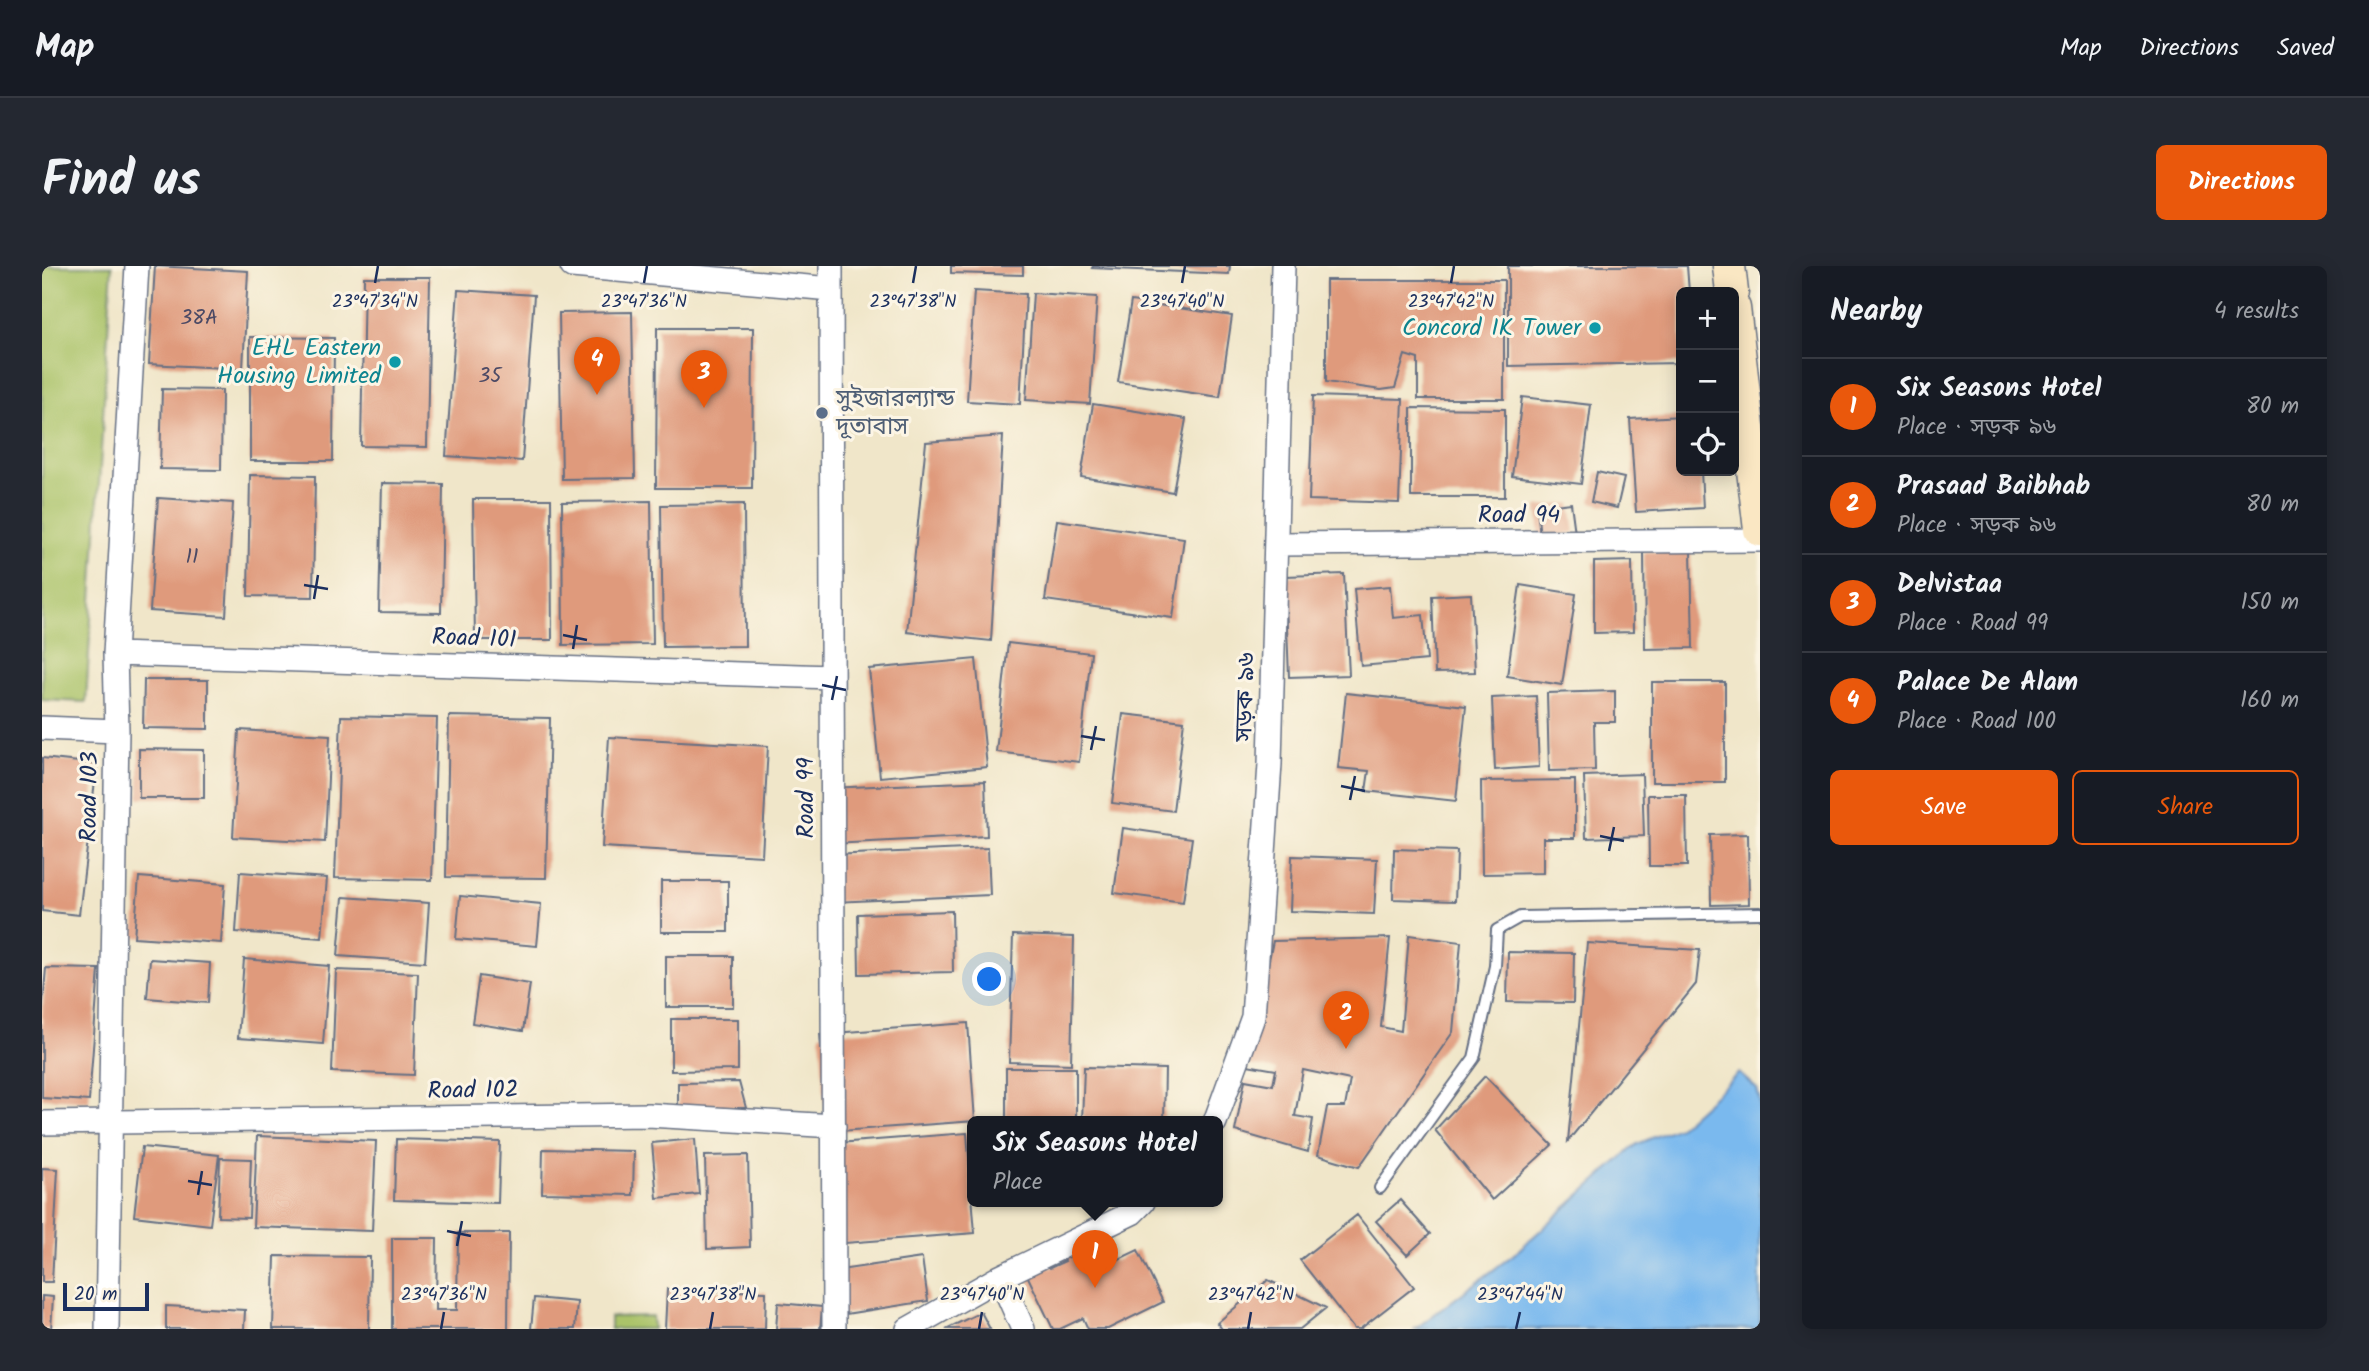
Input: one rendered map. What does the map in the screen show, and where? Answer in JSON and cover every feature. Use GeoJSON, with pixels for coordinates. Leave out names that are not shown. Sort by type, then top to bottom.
{"type":"FeatureCollection","features":[{"type":"Feature","properties":{"kind":"main road"},"geometry":{"type":"LineString","coordinates":[[1729,266],[1731,287]]}},
{"type":"Feature","properties":{"kind":"main road"},"geometry":{"type":"LineString","coordinates":[[1739,350],[1760,530]]}},
{"type":"Feature","properties":{"kind":"street","name":"Road 103"},"geometry":{"type":"LineString","coordinates":[[107,1329],[117,731],[115,654],[137,266]]}},
{"type":"Feature","properties":{"kind":"street"},"geometry":{"type":"LineString","coordinates":[[572,266],[831,277]]}},
{"type":"Feature","properties":{"kind":"street","name":"সড়ক ৯৬"},"geometry":{"type":"LineString","coordinates":[[1217,1116],[1254,1017],[1270,764],[1278,544],[1283,266]]}},
{"type":"Feature","properties":{"kind":"street","name":"Road 99"},"geometry":{"type":"LineString","coordinates":[[831,277],[834,1329]]}},
{"type":"Feature","properties":{"kind":"street","name":"Road 94"},"geometry":{"type":"LineString","coordinates":[[1278,544],[1760,540]]}},
{"type":"Feature","properties":{"kind":"street","name":"Road 101"},"geometry":{"type":"LineString","coordinates":[[115,654],[832,677]]}},
{"type":"Feature","properties":{"kind":"street"},"geometry":{"type":"LineString","coordinates":[[42,727],[117,731]]}},
{"type":"Feature","properties":{"kind":"street","name":"Road 102"},"geometry":{"type":"LineString","coordinates":[[42,1124],[648,1115],[834,1126]]}},
{"type":"Feature","properties":{"kind":"street"},"geometry":{"type":"LineString","coordinates":[[908,1329],[1000,1277],[1132,1213],[1138,1207]]}},
{"type":"Feature","properties":{"kind":"street"},"geometry":{"type":"LineString","coordinates":[[1000,1277],[1024,1329]]}},
{"type":"Feature","properties":{"kind":"lane"},"geometry":{"type":"LineString","coordinates":[[1381,1188],[1474,1058],[1495,966],[1497,930],[1520,917],[1760,913]]}},
{"type":"Feature","properties":{"kind":"green space"},"geometry":{"type":"Polygon","coordinates":[[[42,266],[112,266],[86,702],[42,700],[42,266]]]}},
{"type":"Feature","properties":{"kind":"green space"},"geometry":{"type":"Polygon","coordinates":[[[652,1316],[653,1329],[610,1329],[610,1317],[652,1316]]]}},
{"type":"Feature","properties":{"kind":"water"},"geometry":{"type":"Polygon","coordinates":[[[1739,1073],[1757,1089],[1760,1103],[1760,1329],[1415,1329],[1513,1255],[1637,1144],[1679,1127],[1739,1073]]]}},
{"type":"Feature","properties":{"kind":"building"},"geometry":{"type":"Polygon","coordinates":[[[155,266],[248,271],[243,369],[149,364],[155,266]]]}},
{"type":"Feature","properties":{"kind":"building"},"geometry":{"type":"Polygon","coordinates":[[[951,266],[1023,266],[1023,275],[951,273],[951,266]]]}},
{"type":"Feature","properties":{"kind":"building"},"geometry":{"type":"Polygon","coordinates":[[[1230,266],[1229,274],[1092,268],[1230,266]]]}},
{"type":"Feature","properties":{"kind":"building","name":"Concord IK Tower"},"geometry":{"type":"Polygon","coordinates":[[[1508,266],[1687,266],[1689,287],[1676,287],[1676,363],[1508,366],[1508,266]]]}},
{"type":"Feature","properties":{"kind":"building","name":"EHL Eastern Housing Limited"},"geometry":{"type":"Polygon","coordinates":[[[364,277],[430,277],[427,447],[361,446],[364,277]]]}},
{"type":"Feature","properties":{"kind":"building"},"geometry":{"type":"Polygon","coordinates":[[[1326,280],[1504,280],[1504,399],[1418,399],[1418,359],[1405,355],[1395,388],[1381,390],[1326,382],[1326,280]]]}},
{"type":"Feature","properties":{"kind":"building"},"geometry":{"type":"Polygon","coordinates":[[[458,290],[534,295],[522,461],[446,456],[458,290]]]}},
{"type":"Feature","properties":{"kind":"building"},"geometry":{"type":"Polygon","coordinates":[[[974,291],[1026,294],[1020,404],[967,401],[974,291]]]}},
{"type":"Feature","properties":{"kind":"building"},"geometry":{"type":"Polygon","coordinates":[[[1033,293],[1097,297],[1090,404],[1026,400],[1033,293]]]}},
{"type":"Feature","properties":{"kind":"building"},"geometry":{"type":"Polygon","coordinates":[[[1131,301],[1232,316],[1220,397],[1118,382],[1131,301]]]}},
{"type":"Feature","properties":{"kind":"building"},"geometry":{"type":"Polygon","coordinates":[[[632,312],[635,478],[562,479],[559,313],[632,312]]]}},
{"type":"Feature","properties":{"kind":"building"},"geometry":{"type":"Polygon","coordinates":[[[657,328],[753,328],[752,488],[656,488],[657,328]]]}},
{"type":"Feature","properties":{"kind":"building"},"geometry":{"type":"Polygon","coordinates":[[[250,337],[334,338],[333,461],[250,461],[250,337]]]}},
{"type":"Feature","properties":{"kind":"building"},"geometry":{"type":"Polygon","coordinates":[[[162,389],[222,390],[221,470],[160,469],[162,389]]]}},
{"type":"Feature","properties":{"kind":"building"},"geometry":{"type":"Polygon","coordinates":[[[1313,396],[1403,399],[1399,503],[1309,500],[1313,396]]]}},
{"type":"Feature","properties":{"kind":"building"},"geometry":{"type":"Polygon","coordinates":[[[1522,397],[1591,405],[1581,484],[1512,476],[1522,397]]]}},
{"type":"Feature","properties":{"kind":"building"},"geometry":{"type":"Polygon","coordinates":[[[1093,404],[1186,419],[1173,492],[1081,477],[1093,404]]]}},
{"type":"Feature","properties":{"kind":"building"},"geometry":{"type":"Polygon","coordinates":[[[1411,408],[1505,409],[1505,497],[1411,497],[1411,408]]]}},
{"type":"Feature","properties":{"kind":"building"},"geometry":{"type":"Polygon","coordinates":[[[1676,416],[1676,476],[1701,476],[1703,508],[1636,512],[1630,419],[1676,416]]]}},
{"type":"Feature","properties":{"kind":"building"},"geometry":{"type":"Polygon","coordinates":[[[1003,436],[991,641],[907,632],[926,442],[1003,436]]]}},
{"type":"Feature","properties":{"kind":"building"},"geometry":{"type":"Polygon","coordinates":[[[1597,472],[1624,478],[1617,508],[1591,502],[1597,472]]]}},
{"type":"Feature","properties":{"kind":"building"},"geometry":{"type":"Polygon","coordinates":[[[250,475],[315,476],[313,597],[248,596],[250,475]]]}},
{"type":"Feature","properties":{"kind":"building"},"geometry":{"type":"Polygon","coordinates":[[[382,483],[443,484],[441,613],[379,612],[382,483]]]}},
{"type":"Feature","properties":{"kind":"building"},"geometry":{"type":"Polygon","coordinates":[[[158,498],[233,503],[226,616],[150,611],[158,498]]]}},
{"type":"Feature","properties":{"kind":"building"},"geometry":{"type":"Polygon","coordinates":[[[473,499],[551,499],[552,640],[475,640],[473,499]]]}},
{"type":"Feature","properties":{"kind":"building"},"geometry":{"type":"Polygon","coordinates":[[[651,501],[653,644],[563,645],[562,502],[651,501]]]}},
{"type":"Feature","properties":{"kind":"building"},"geometry":{"type":"Polygon","coordinates":[[[1571,503],[1575,533],[1540,537],[1537,507],[1571,503]]]}},
{"type":"Feature","properties":{"kind":"building"},"geometry":{"type":"Polygon","coordinates":[[[744,504],[745,646],[663,647],[661,505],[744,504]]]}},
{"type":"Feature","properties":{"kind":"building"},"geometry":{"type":"Polygon","coordinates":[[[1057,520],[1184,538],[1173,618],[1045,600],[1057,520]]]}},
{"type":"Feature","properties":{"kind":"building"},"geometry":{"type":"Polygon","coordinates":[[[1691,551],[1693,648],[1645,649],[1644,552],[1691,551]]]}},
{"type":"Feature","properties":{"kind":"building"},"geometry":{"type":"Polygon","coordinates":[[[1632,561],[1633,632],[1594,633],[1594,562],[1632,561]]]}},
{"type":"Feature","properties":{"kind":"building"},"geometry":{"type":"Polygon","coordinates":[[[1344,574],[1349,675],[1289,677],[1285,576],[1344,574]]]}},
{"type":"Feature","properties":{"kind":"building"},"geometry":{"type":"Polygon","coordinates":[[[1520,585],[1576,594],[1562,685],[1507,676],[1520,585]]]}},
{"type":"Feature","properties":{"kind":"building"},"geometry":{"type":"Polygon","coordinates":[[[1390,586],[1393,618],[1423,615],[1427,660],[1361,666],[1354,589],[1390,586]]]}},
{"type":"Feature","properties":{"kind":"building"},"geometry":{"type":"Polygon","coordinates":[[[1471,594],[1475,672],[1435,673],[1432,596],[1471,594]]]}},
{"type":"Feature","properties":{"kind":"building"},"geometry":{"type":"Polygon","coordinates":[[[1008,643],[1091,653],[1079,762],[996,752],[1008,643]]]}},
{"type":"Feature","properties":{"kind":"building"},"geometry":{"type":"Polygon","coordinates":[[[976,659],[987,767],[880,777],[869,669],[976,659]]]}},
{"type":"Feature","properties":{"kind":"building"},"geometry":{"type":"Polygon","coordinates":[[[144,680],[208,680],[208,729],[143,728],[144,680]]]}},
{"type":"Feature","properties":{"kind":"building"},"geometry":{"type":"Polygon","coordinates":[[[1652,682],[1725,682],[1725,782],[1652,782],[1652,682]]]}},
{"type":"Feature","properties":{"kind":"building"},"geometry":{"type":"Polygon","coordinates":[[[1615,691],[1615,722],[1594,722],[1595,770],[1549,771],[1547,693],[1615,691]]]}},
{"type":"Feature","properties":{"kind":"building"},"geometry":{"type":"Polygon","coordinates":[[[1346,693],[1466,706],[1456,801],[1366,791],[1369,771],[1338,768],[1346,693]]]}},
{"type":"Feature","properties":{"kind":"building"},"geometry":{"type":"Polygon","coordinates":[[[1536,696],[1539,767],[1495,770],[1492,698],[1536,696]]]}},
{"type":"Feature","properties":{"kind":"building"},"geometry":{"type":"Polygon","coordinates":[[[1123,714],[1184,721],[1173,811],[1112,803],[1123,714]]]}},
{"type":"Feature","properties":{"kind":"building"},"geometry":{"type":"Polygon","coordinates":[[[341,716],[437,718],[432,880],[335,878],[341,716]]]}},
{"type":"Feature","properties":{"kind":"building"},"geometry":{"type":"Polygon","coordinates":[[[449,716],[550,718],[546,878],[446,877],[449,716]]]}},
{"type":"Feature","properties":{"kind":"building"},"geometry":{"type":"Polygon","coordinates":[[[239,730],[330,735],[325,842],[233,837],[239,730]]]}},
{"type":"Feature","properties":{"kind":"building"},"geometry":{"type":"Polygon","coordinates":[[[609,737],[768,746],[762,856],[602,847],[609,737]]]}},
{"type":"Feature","properties":{"kind":"building"},"geometry":{"type":"Polygon","coordinates":[[[139,749],[204,750],[204,798],[139,798],[139,749]]]}},
{"type":"Feature","properties":{"kind":"building"},"geometry":{"type":"Polygon","coordinates":[[[42,758],[97,764],[79,915],[42,911],[42,758]]]}},
{"type":"Feature","properties":{"kind":"building"},"geometry":{"type":"Polygon","coordinates":[[[1642,774],[1644,836],[1586,838],[1584,776],[1642,774]]]}},
{"type":"Feature","properties":{"kind":"building"},"geometry":{"type":"Polygon","coordinates":[[[1575,780],[1575,838],[1543,838],[1543,873],[1482,874],[1481,781],[1575,780]]]}},
{"type":"Feature","properties":{"kind":"building"},"geometry":{"type":"Polygon","coordinates":[[[985,781],[987,836],[832,844],[829,788],[985,781]]]}},
{"type":"Feature","properties":{"kind":"building"},"geometry":{"type":"Polygon","coordinates":[[[1648,795],[1686,795],[1687,866],[1649,866],[1648,795]]]}},
{"type":"Feature","properties":{"kind":"building"},"geometry":{"type":"Polygon","coordinates":[[[1123,828],[1192,838],[1183,902],[1114,893],[1123,828]]]}},
{"type":"Feature","properties":{"kind":"building"},"geometry":{"type":"Polygon","coordinates":[[[1748,834],[1749,904],[1711,905],[1710,835],[1748,834]]]}},
{"type":"Feature","properties":{"kind":"building"},"geometry":{"type":"Polygon","coordinates":[[[988,848],[990,895],[833,902],[831,855],[988,848]]]}},
{"type":"Feature","properties":{"kind":"building"},"geometry":{"type":"Polygon","coordinates":[[[1394,849],[1457,851],[1455,901],[1393,899],[1394,849]]]}},
{"type":"Feature","properties":{"kind":"building"},"geometry":{"type":"Polygon","coordinates":[[[1292,856],[1377,859],[1374,914],[1290,911],[1292,856]]]}},
{"type":"Feature","properties":{"kind":"building"},"geometry":{"type":"Polygon","coordinates":[[[240,872],[327,878],[322,938],[236,932],[240,872]]]}},
{"type":"Feature","properties":{"kind":"building"},"geometry":{"type":"Polygon","coordinates":[[[139,877],[225,884],[221,943],[134,937],[139,877]]]}},
{"type":"Feature","properties":{"kind":"building"},"geometry":{"type":"Polygon","coordinates":[[[661,881],[728,881],[728,932],[661,932],[661,881]]]}},
{"type":"Feature","properties":{"kind":"building"},"geometry":{"type":"Polygon","coordinates":[[[460,896],[541,904],[537,946],[456,939],[460,896]]]}},
{"type":"Feature","properties":{"kind":"building"},"geometry":{"type":"Polygon","coordinates":[[[343,897],[429,903],[425,962],[338,956],[343,897]]]}},
{"type":"Feature","properties":{"kind":"building"},"geometry":{"type":"Polygon","coordinates":[[[952,911],[953,972],[859,974],[858,914],[952,911]]]}},
{"type":"Feature","properties":{"kind":"building"},"geometry":{"type":"Polygon","coordinates":[[[1013,935],[1074,937],[1071,1064],[1009,1062],[1013,935]]]}},
{"type":"Feature","properties":{"kind":"building"},"geometry":{"type":"Polygon","coordinates":[[[1409,935],[1461,942],[1453,1032],[1359,1167],[1318,1155],[1327,1107],[1345,1107],[1350,1080],[1303,1070],[1295,1116],[1313,1119],[1308,1152],[1235,1131],[1245,1080],[1273,1085],[1276,1070],[1247,1065],[1273,941],[1390,938],[1381,1027],[1401,1031],[1409,935]]]}},
{"type":"Feature","properties":{"kind":"building"},"geometry":{"type":"Polygon","coordinates":[[[1587,943],[1700,950],[1696,984],[1568,1141],[1587,943]]]}},
{"type":"Feature","properties":{"kind":"building"},"geometry":{"type":"Polygon","coordinates":[[[1508,952],[1574,953],[1573,1003],[1507,1002],[1508,952]]]}},
{"type":"Feature","properties":{"kind":"building"},"geometry":{"type":"Polygon","coordinates":[[[666,956],[733,956],[733,1007],[666,1007],[666,956]]]}},
{"type":"Feature","properties":{"kind":"building"},"geometry":{"type":"Polygon","coordinates":[[[150,959],[210,963],[208,1003],[147,998],[150,959]]]}},
{"type":"Feature","properties":{"kind":"building"},"geometry":{"type":"Polygon","coordinates":[[[244,959],[329,966],[323,1044],[238,1038],[244,959]]]}},
{"type":"Feature","properties":{"kind":"building"},"geometry":{"type":"Polygon","coordinates":[[[46,968],[99,969],[89,1101],[42,1098],[42,1015],[46,968]]]}},
{"type":"Feature","properties":{"kind":"building"},"geometry":{"type":"Polygon","coordinates":[[[336,970],[418,973],[414,1075],[332,1072],[336,970]]]}},
{"type":"Feature","properties":{"kind":"building"},"geometry":{"type":"Polygon","coordinates":[[[479,976],[530,984],[523,1031],[472,1023],[479,976]]]}},
{"type":"Feature","properties":{"kind":"building"},"geometry":{"type":"Polygon","coordinates":[[[671,1019],[738,1019],[738,1070],[671,1071],[671,1019]]]}},
{"type":"Feature","properties":{"kind":"building"},"geometry":{"type":"Polygon","coordinates":[[[968,1023],[975,1116],[967,1116],[967,1122],[827,1132],[820,1034],[968,1023]]]}},
{"type":"Feature","properties":{"kind":"building"},"geometry":{"type":"Polygon","coordinates":[[[1084,1067],[1165,1069],[1164,1116],[1082,1116],[1084,1067]]]}},
{"type":"Feature","properties":{"kind":"building"},"geometry":{"type":"Polygon","coordinates":[[[1006,1068],[1076,1068],[1076,1116],[1006,1116],[1006,1068]]]}},
{"type":"Feature","properties":{"kind":"building"},"geometry":{"type":"Polygon","coordinates":[[[1485,1076],[1552,1145],[1492,1200],[1435,1130],[1485,1076]]]}},
{"type":"Feature","properties":{"kind":"building"},"geometry":{"type":"Polygon","coordinates":[[[739,1082],[746,1108],[678,1108],[678,1083],[739,1082]]]}},
{"type":"Feature","properties":{"kind":"building"},"geometry":{"type":"Polygon","coordinates":[[[967,1133],[967,1207],[973,1207],[975,1233],[832,1244],[825,1144],[967,1133]]]}},
{"type":"Feature","properties":{"kind":"building"},"geometry":{"type":"Polygon","coordinates":[[[257,1136],[376,1141],[372,1231],[253,1227],[257,1136]]]}},
{"type":"Feature","properties":{"kind":"building"},"geometry":{"type":"Polygon","coordinates":[[[396,1139],[500,1142],[498,1203],[394,1200],[396,1139]]]}},
{"type":"Feature","properties":{"kind":"building"},"geometry":{"type":"Polygon","coordinates":[[[695,1139],[699,1194],[657,1198],[652,1143],[695,1139]]]}},
{"type":"Feature","properties":{"kind":"building"},"geometry":{"type":"Polygon","coordinates":[[[142,1147],[219,1155],[210,1225],[134,1216],[142,1147]]]}},
{"type":"Feature","properties":{"kind":"building"},"geometry":{"type":"Polygon","coordinates":[[[543,1149],[634,1151],[633,1195],[542,1193],[543,1149]]]}},
{"type":"Feature","properties":{"kind":"building"},"geometry":{"type":"Polygon","coordinates":[[[748,1155],[750,1247],[707,1249],[705,1156],[748,1155]]]}},
{"type":"Feature","properties":{"kind":"building"},"geometry":{"type":"Polygon","coordinates":[[[220,1158],[251,1159],[249,1218],[218,1217],[220,1158]]]}},
{"type":"Feature","properties":{"kind":"building"},"geometry":{"type":"Polygon","coordinates":[[[42,1168],[58,1169],[52,1282],[42,1282],[42,1168]]]}},
{"type":"Feature","properties":{"kind":"building"},"geometry":{"type":"Polygon","coordinates":[[[1400,1200],[1430,1234],[1407,1255],[1376,1221],[1400,1200]]]}},
{"type":"Feature","properties":{"kind":"building"},"geometry":{"type":"Polygon","coordinates":[[[1357,1215],[1414,1287],[1360,1329],[1354,1329],[1300,1260],[1357,1215]]]}},
{"type":"Feature","properties":{"kind":"building"},"geometry":{"type":"Polygon","coordinates":[[[458,1233],[509,1233],[508,1329],[392,1329],[392,1238],[437,1238],[436,1310],[457,1310],[458,1233]]]}},
{"type":"Feature","properties":{"kind":"building"},"geometry":{"type":"Polygon","coordinates":[[[1077,1250],[1084,1262],[1107,1251],[1113,1262],[1138,1250],[1163,1302],[1108,1329],[1088,1329],[1083,1318],[1060,1329],[1053,1329],[1027,1275],[1048,1265],[1050,1268],[1065,1261],[1063,1258],[1077,1250]]]}},
{"type":"Feature","properties":{"kind":"building"},"geometry":{"type":"Polygon","coordinates":[[[275,1256],[370,1257],[369,1329],[273,1329],[275,1256]]]}},
{"type":"Feature","properties":{"kind":"building"},"geometry":{"type":"Polygon","coordinates":[[[922,1258],[928,1301],[839,1315],[833,1271],[922,1258]]]}},
{"type":"Feature","properties":{"kind":"building"},"geometry":{"type":"Polygon","coordinates":[[[1268,1280],[1326,1308],[1300,1329],[1222,1329],[1217,1323],[1268,1280]]]}},
{"type":"Feature","properties":{"kind":"building"},"geometry":{"type":"Polygon","coordinates":[[[667,1289],[766,1292],[765,1329],[665,1329],[667,1289]]]}},
{"type":"Feature","properties":{"kind":"building"},"geometry":{"type":"Polygon","coordinates":[[[42,1296],[53,1297],[51,1329],[42,1329],[42,1296]]]}},
{"type":"Feature","properties":{"kind":"building"},"geometry":{"type":"Polygon","coordinates":[[[534,1298],[577,1302],[575,1329],[531,1329],[534,1298]]]}},
{"type":"Feature","properties":{"kind":"building"},"geometry":{"type":"Polygon","coordinates":[[[778,1303],[822,1307],[820,1329],[776,1329],[778,1303]]]}},
{"type":"Feature","properties":{"kind":"building"},"geometry":{"type":"Polygon","coordinates":[[[166,1306],[245,1310],[244,1329],[166,1329],[166,1306]]]}},
{"type":"Feature","properties":{"kind":"building"},"geometry":{"type":"Polygon","coordinates":[[[981,1312],[990,1329],[946,1329],[981,1312]]]}},
{"type":"Feature","properties":{"kind":"place","name":"Concord IK Tower"},"geometry":{"type":"Point","coordinates":[1595,328]}},
{"type":"Feature","properties":{"kind":"place","name":"EHL Eastern Housing Limited"},"geometry":{"type":"Point","coordinates":[395,362]}},
{"type":"Feature","properties":{"kind":"place","name":"Palace De Alam"},"geometry":{"type":"Point","coordinates":[597,395]}},
{"type":"Feature","properties":{"kind":"place","name":"Delvistaa"},"geometry":{"type":"Point","coordinates":[704,408]}},
{"type":"Feature","properties":{"kind":"place","name":"সুইজারল্যান্ড দূতাবাস"},"geometry":{"type":"Point","coordinates":[822,413]}},
{"type":"Feature","properties":{"kind":"place","name":"Prasaad Baibhab"},"geometry":{"type":"Point","coordinates":[1346,1049]}},
{"type":"Feature","properties":{"kind":"place","name":"Six Seasons Hotel"},"geometry":{"type":"Point","coordinates":[1095,1288]}}]}
